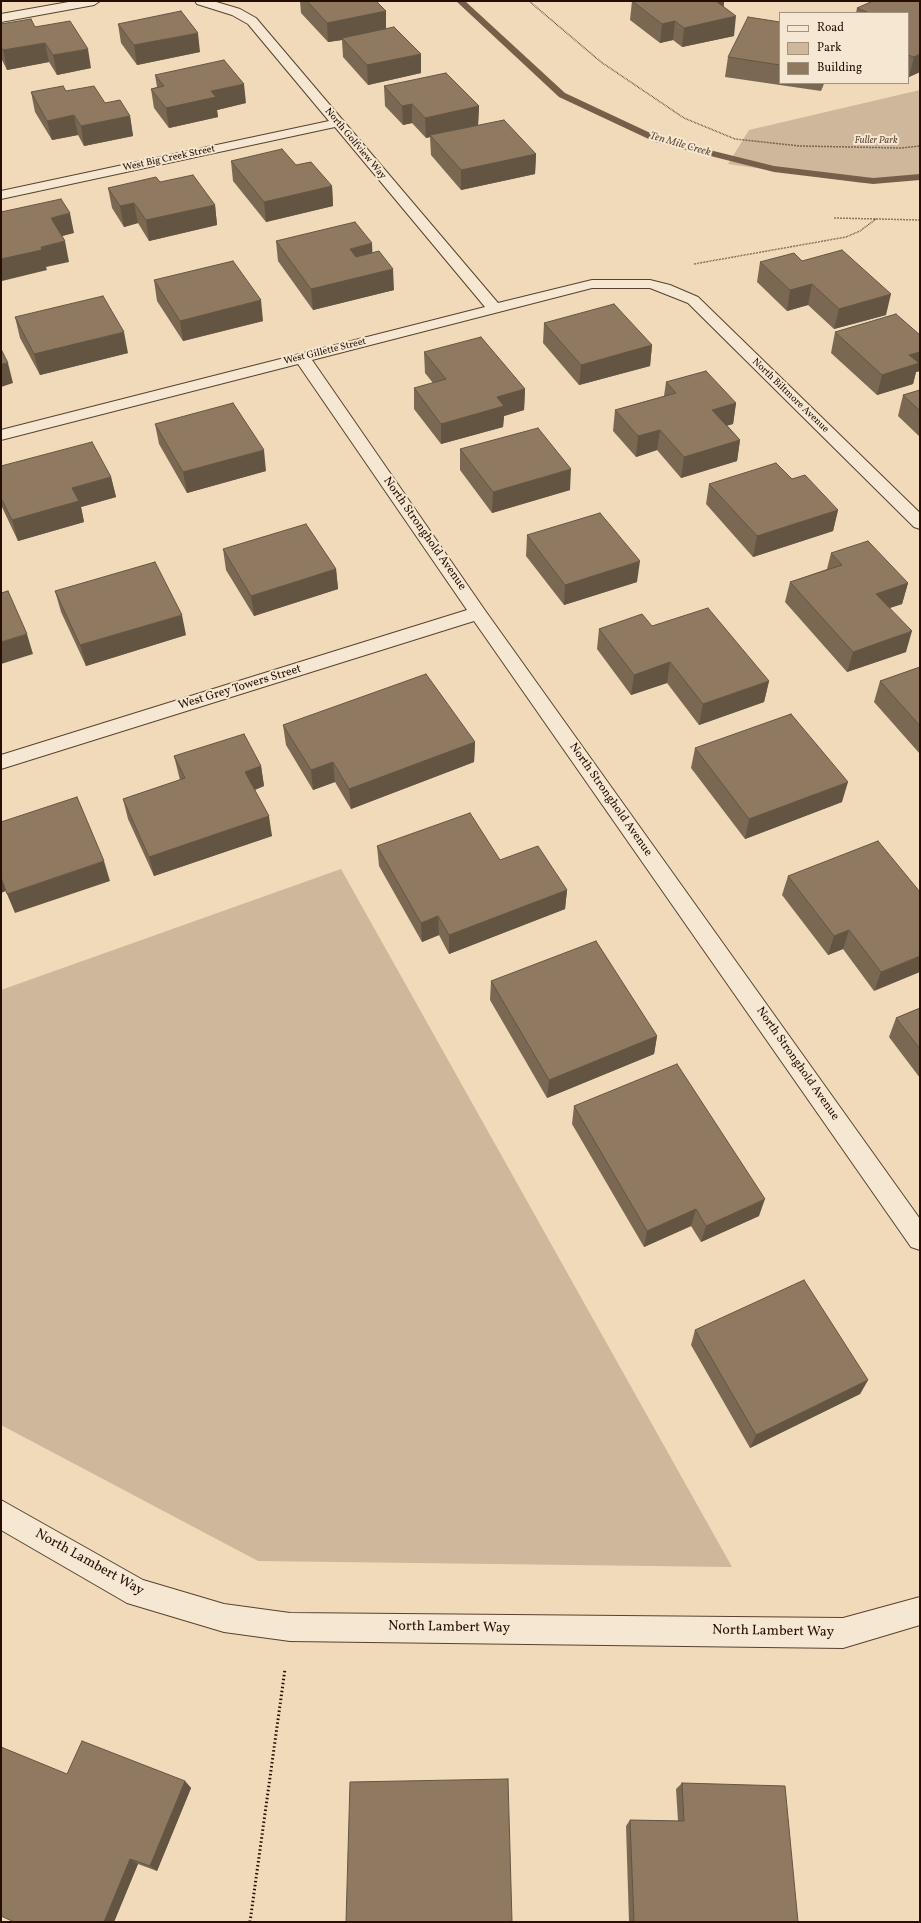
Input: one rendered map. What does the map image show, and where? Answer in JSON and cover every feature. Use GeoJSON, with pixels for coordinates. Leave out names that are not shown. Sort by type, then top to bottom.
{"type":"FeatureCollection","features":[{"type":"Feature","properties":{"kind":"street"},"geometry":{"type":"LineString","coordinates":[[1,18],[94,1]]}},
{"type":"Feature","properties":{"kind":"street","name":"North Golfview Way"},"geometry":{"type":"LineString","coordinates":[[201,1],[236,12],[252,21],[495,309]]}},
{"type":"Feature","properties":{"kind":"street","name":"West Big Creek Street"},"geometry":{"type":"LineString","coordinates":[[1,196],[337,123]]}},
{"type":"Feature","properties":{"kind":"street","name":"West Gillette Street"},"geometry":{"type":"LineString","coordinates":[[1,435],[592,284],[650,284]]}},
{"type":"Feature","properties":{"kind":"street","name":"North Biltmore Avenue"},"geometry":{"type":"LineString","coordinates":[[650,284],[665,288],[693,300],[920,523]]}},
{"type":"Feature","properties":{"kind":"street","name":"North Stronghold Avenue"},"geometry":{"type":"LineString","coordinates":[[302,358],[478,614],[920,1239]]}},
{"type":"Feature","properties":{"kind":"street","name":"West Grey Towers Street"},"geometry":{"type":"LineString","coordinates":[[1,762],[478,614]]}},
{"type":"Feature","properties":{"kind":"street","name":"North Lambert Way"},"geometry":{"type":"LineString","coordinates":[[1,1514],[137,1593],[224,1618],[290,1626],[843,1633],[920,1611]]}},
{"type":"Feature","properties":{"kind":"path"},"geometry":{"type":"LineString","coordinates":[[529,1],[601,62],[684,118],[735,139],[800,146],[901,148],[920,146]]}},
{"type":"Feature","properties":{"kind":"path"},"geometry":{"type":"LineString","coordinates":[[834,218],[920,220]]}},
{"type":"Feature","properties":{"kind":"path"},"geometry":{"type":"LineString","coordinates":[[650,284],[691,264],[846,237],[860,231],[876,219]]}},
{"type":"Feature","properties":{"kind":"path"},"geometry":{"type":"LineString","coordinates":[[250,1922],[286,1668]]}},
{"type":"Feature","properties":{"kind":"green space","name":"Fuller Park"},"geometry":{"type":"Polygon","coordinates":[[[920,90],[920,177],[862,183],[728,164],[749,130],[920,90]]]}},
{"type":"Feature","properties":{"kind":"green space"},"geometry":{"type":"Polygon","coordinates":[[[341,869],[732,1567],[258,1561],[1,1425],[1,990],[341,869]]]}},
{"type":"Feature","properties":{"kind":"building"},"geometry":{"type":"Polygon","coordinates":[[[307,1],[376,1],[386,11],[327,23],[307,1]]]}},
{"type":"Feature","properties":{"kind":"building"},"geometry":{"type":"Polygon","coordinates":[[[632,1],[716,1],[736,16],[684,28],[675,21],[662,24],[632,1]]]}},
{"type":"Feature","properties":{"kind":"building"},"geometry":{"type":"Polygon","coordinates":[[[873,1],[920,1],[920,54],[914,57],[909,55],[909,12],[867,12],[857,8],[873,1]]]}},
{"type":"Feature","properties":{"kind":"building"},"geometry":{"type":"Polygon","coordinates":[[[181,11],[198,33],[134,45],[118,24],[181,11]]]}},
{"type":"Feature","properties":{"kind":"building"},"geometry":{"type":"Polygon","coordinates":[[[748,17],[779,22],[779,65],[728,57],[748,17]]]}},
{"type":"Feature","properties":{"kind":"building"},"geometry":{"type":"Polygon","coordinates":[[[31,19],[35,27],[70,21],[88,49],[53,55],[45,43],[3,50],[1,47],[1,24],[31,19]]]}},
{"type":"Feature","properties":{"kind":"building"},"geometry":{"type":"Polygon","coordinates":[[[394,27],[421,54],[367,65],[342,38],[394,27]]]}},
{"type":"Feature","properties":{"kind":"building"},"geometry":{"type":"Polygon","coordinates":[[[224,60],[244,84],[211,91],[216,97],[166,108],[151,89],[164,86],[155,75],[224,60]]]}},
{"type":"Feature","properties":{"kind":"building"},"geometry":{"type":"Polygon","coordinates":[[[446,73],[479,106],[425,118],[412,104],[402,106],[384,86],[446,73]]]}},
{"type":"Feature","properties":{"kind":"building"},"geometry":{"type":"Polygon","coordinates":[[[63,86],[66,91],[94,86],[105,103],[120,100],[130,116],[81,126],[74,115],[47,121],[31,92],[63,86]]]}},
{"type":"Feature","properties":{"kind":"building"},"geometry":{"type":"Polygon","coordinates":[[[504,120],[536,154],[461,170],[430,135],[504,120]]]}},
{"type":"Feature","properties":{"kind":"building"},"geometry":{"type":"Polygon","coordinates":[[[282,149],[296,165],[311,162],[332,186],[264,202],[231,161],[282,149]]]}},
{"type":"Feature","properties":{"kind":"building"},"geometry":{"type":"Polygon","coordinates":[[[193,175],[215,205],[146,220],[134,203],[120,206],[108,188],[156,177],[160,182],[193,175]]]}},
{"type":"Feature","properties":{"kind":"building"},"geometry":{"type":"Polygon","coordinates":[[[61,199],[70,213],[51,218],[65,241],[41,247],[42,250],[1,259],[1,212],[61,199]]]}},
{"type":"Feature","properties":{"kind":"building"},"geometry":{"type":"Polygon","coordinates":[[[355,222],[372,243],[350,249],[356,257],[379,251],[393,269],[311,289],[276,241],[355,222]]]}},
{"type":"Feature","properties":{"kind":"building"},"geometry":{"type":"Polygon","coordinates":[[[842,250],[891,294],[839,309],[812,284],[790,290],[760,262],[794,253],[802,261],[842,250]]]}},
{"type":"Feature","properties":{"kind":"building"},"geometry":{"type":"Polygon","coordinates":[[[233,261],[261,300],[180,321],[154,280],[233,261]]]}},
{"type":"Feature","properties":{"kind":"building"},"geometry":{"type":"Polygon","coordinates":[[[103,296],[124,332],[34,354],[15,317],[103,296]]]}},
{"type":"Feature","properties":{"kind":"building"},"geometry":{"type":"Polygon","coordinates":[[[614,304],[652,345],[581,365],[544,323],[614,304]]]}},
{"type":"Feature","properties":{"kind":"building"},"geometry":{"type":"Polygon","coordinates":[[[896,314],[920,335],[920,352],[909,355],[919,363],[882,375],[835,332],[896,314]]]}},
{"type":"Feature","properties":{"kind":"building"},"geometry":{"type":"Polygon","coordinates":[[[481,337],[525,389],[497,397],[504,406],[441,424],[414,388],[446,379],[424,352],[481,337]]]}},
{"type":"Feature","properties":{"kind":"building"},"geometry":{"type":"Polygon","coordinates":[[[1,349],[8,363],[1,364],[1,349]]]}},
{"type":"Feature","properties":{"kind":"building"},"geometry":{"type":"Polygon","coordinates":[[[706,371],[736,403],[712,410],[740,440],[684,457],[660,430],[638,436],[615,410],[676,393],[666,382],[706,371]]]}},
{"type":"Feature","properties":{"kind":"building"},"geometry":{"type":"Polygon","coordinates":[[[920,390],[920,411],[903,395],[920,390]]]}},
{"type":"Feature","properties":{"kind":"building"},"geometry":{"type":"Polygon","coordinates":[[[233,403],[264,450],[183,472],[155,424],[233,403]]]}},
{"type":"Feature","properties":{"kind":"building"},"geometry":{"type":"Polygon","coordinates":[[[538,428],[571,469],[493,492],[460,449],[538,428]]]}},
{"type":"Feature","properties":{"kind":"building"},"geometry":{"type":"Polygon","coordinates":[[[92,442],[111,477],[72,488],[79,501],[12,520],[1,498],[1,466],[92,442]]]}},
{"type":"Feature","properties":{"kind":"building"},"geometry":{"type":"Polygon","coordinates":[[[776,463],[792,479],[805,475],[838,510],[757,536],[709,484],[776,463]]]}},
{"type":"Feature","properties":{"kind":"building"},"geometry":{"type":"Polygon","coordinates":[[[600,513],[640,561],[565,585],[527,535],[600,513]]]}},
{"type":"Feature","properties":{"kind":"building"},"geometry":{"type":"Polygon","coordinates":[[[306,524],[336,569],[251,596],[223,549],[306,524]]]}},
{"type":"Feature","properties":{"kind":"building"},"geometry":{"type":"Polygon","coordinates":[[[868,541],[908,583],[876,594],[912,631],[853,652],[790,582],[842,565],[831,553],[868,541]]]}},
{"type":"Feature","properties":{"kind":"building"},"geometry":{"type":"Polygon","coordinates":[[[155,562],[182,615],[80,645],[55,591],[155,562]]]}},
{"type":"Feature","properties":{"kind":"building"},"geometry":{"type":"Polygon","coordinates":[[[8,591],[27,634],[1,642],[1,593],[8,591]]]}},
{"type":"Feature","properties":{"kind":"building"},"geometry":{"type":"Polygon","coordinates":[[[708,608],[769,681],[703,704],[670,662],[634,675],[599,629],[642,614],[652,626],[708,608]]]}},
{"type":"Feature","properties":{"kind":"building"},"geometry":{"type":"Polygon","coordinates":[[[920,667],[920,726],[880,681],[920,667]]]}},
{"type":"Feature","properties":{"kind":"building"},"geometry":{"type":"Polygon","coordinates":[[[426,674],[475,742],[349,789],[333,762],[311,770],[283,725],[426,674]]]}},
{"type":"Feature","properties":{"kind":"building"},"geometry":{"type":"Polygon","coordinates":[[[791,714],[848,782],[749,819],[695,748],[791,714]]]}},
{"type":"Feature","properties":{"kind":"building"},"geometry":{"type":"Polygon","coordinates":[[[244,734],[261,766],[245,772],[269,816],[149,857],[123,799],[185,778],[174,756],[244,734]]]}},
{"type":"Feature","properties":{"kind":"building"},"geometry":{"type":"Polygon","coordinates":[[[77,797],[104,861],[7,894],[1,877],[1,822],[77,797]]]}},
{"type":"Feature","properties":{"kind":"building"},"geometry":{"type":"Polygon","coordinates":[[[470,813],[500,860],[538,846],[567,890],[449,935],[438,916],[421,923],[377,846],[470,813]]]}},
{"type":"Feature","properties":{"kind":"building"},"geometry":{"type":"Polygon","coordinates":[[[878,841],[920,892],[920,956],[881,972],[849,930],[834,936],[788,876],[878,841]]]}},
{"type":"Feature","properties":{"kind":"building"},"geometry":{"type":"Polygon","coordinates":[[[596,941],[657,1036],[549,1080],[491,981],[596,941]]]}},
{"type":"Feature","properties":{"kind":"building"},"geometry":{"type":"Polygon","coordinates":[[[920,1008],[920,1049],[896,1018],[920,1008]]]}},
{"type":"Feature","properties":{"kind":"building"},"geometry":{"type":"Polygon","coordinates":[[[677,1064],[765,1199],[706,1226],[696,1209],[647,1231],[574,1106],[677,1064]]]}},
{"type":"Feature","properties":{"kind":"building"},"geometry":{"type":"Polygon","coordinates":[[[804,1280],[868,1380],[756,1435],[695,1330],[804,1280]]]}},
{"type":"Feature","properties":{"kind":"building"},"geometry":{"type":"Polygon","coordinates":[[[82,1741],[185,1781],[150,1866],[130,1859],[104,1922],[14,1922],[1,1916],[1,1747],[67,1774],[82,1741]]]}},
{"type":"Feature","properties":{"kind":"building"},"geometry":{"type":"Polygon","coordinates":[[[508,1779],[512,1922],[346,1922],[350,1782],[508,1779]]]}},
{"type":"Feature","properties":{"kind":"building"},"geometry":{"type":"Polygon","coordinates":[[[682,1783],[785,1786],[798,1922],[634,1922],[630,1820],[684,1821],[682,1783]]]}},
{"type":"Feature","properties":{"kind":"waterway","name":"Ten Mile Creek"},"geometry":{"type":"LineString","coordinates":[[460,1],[562,95],[658,140],[774,169],[873,181],[920,177]]}}]}
